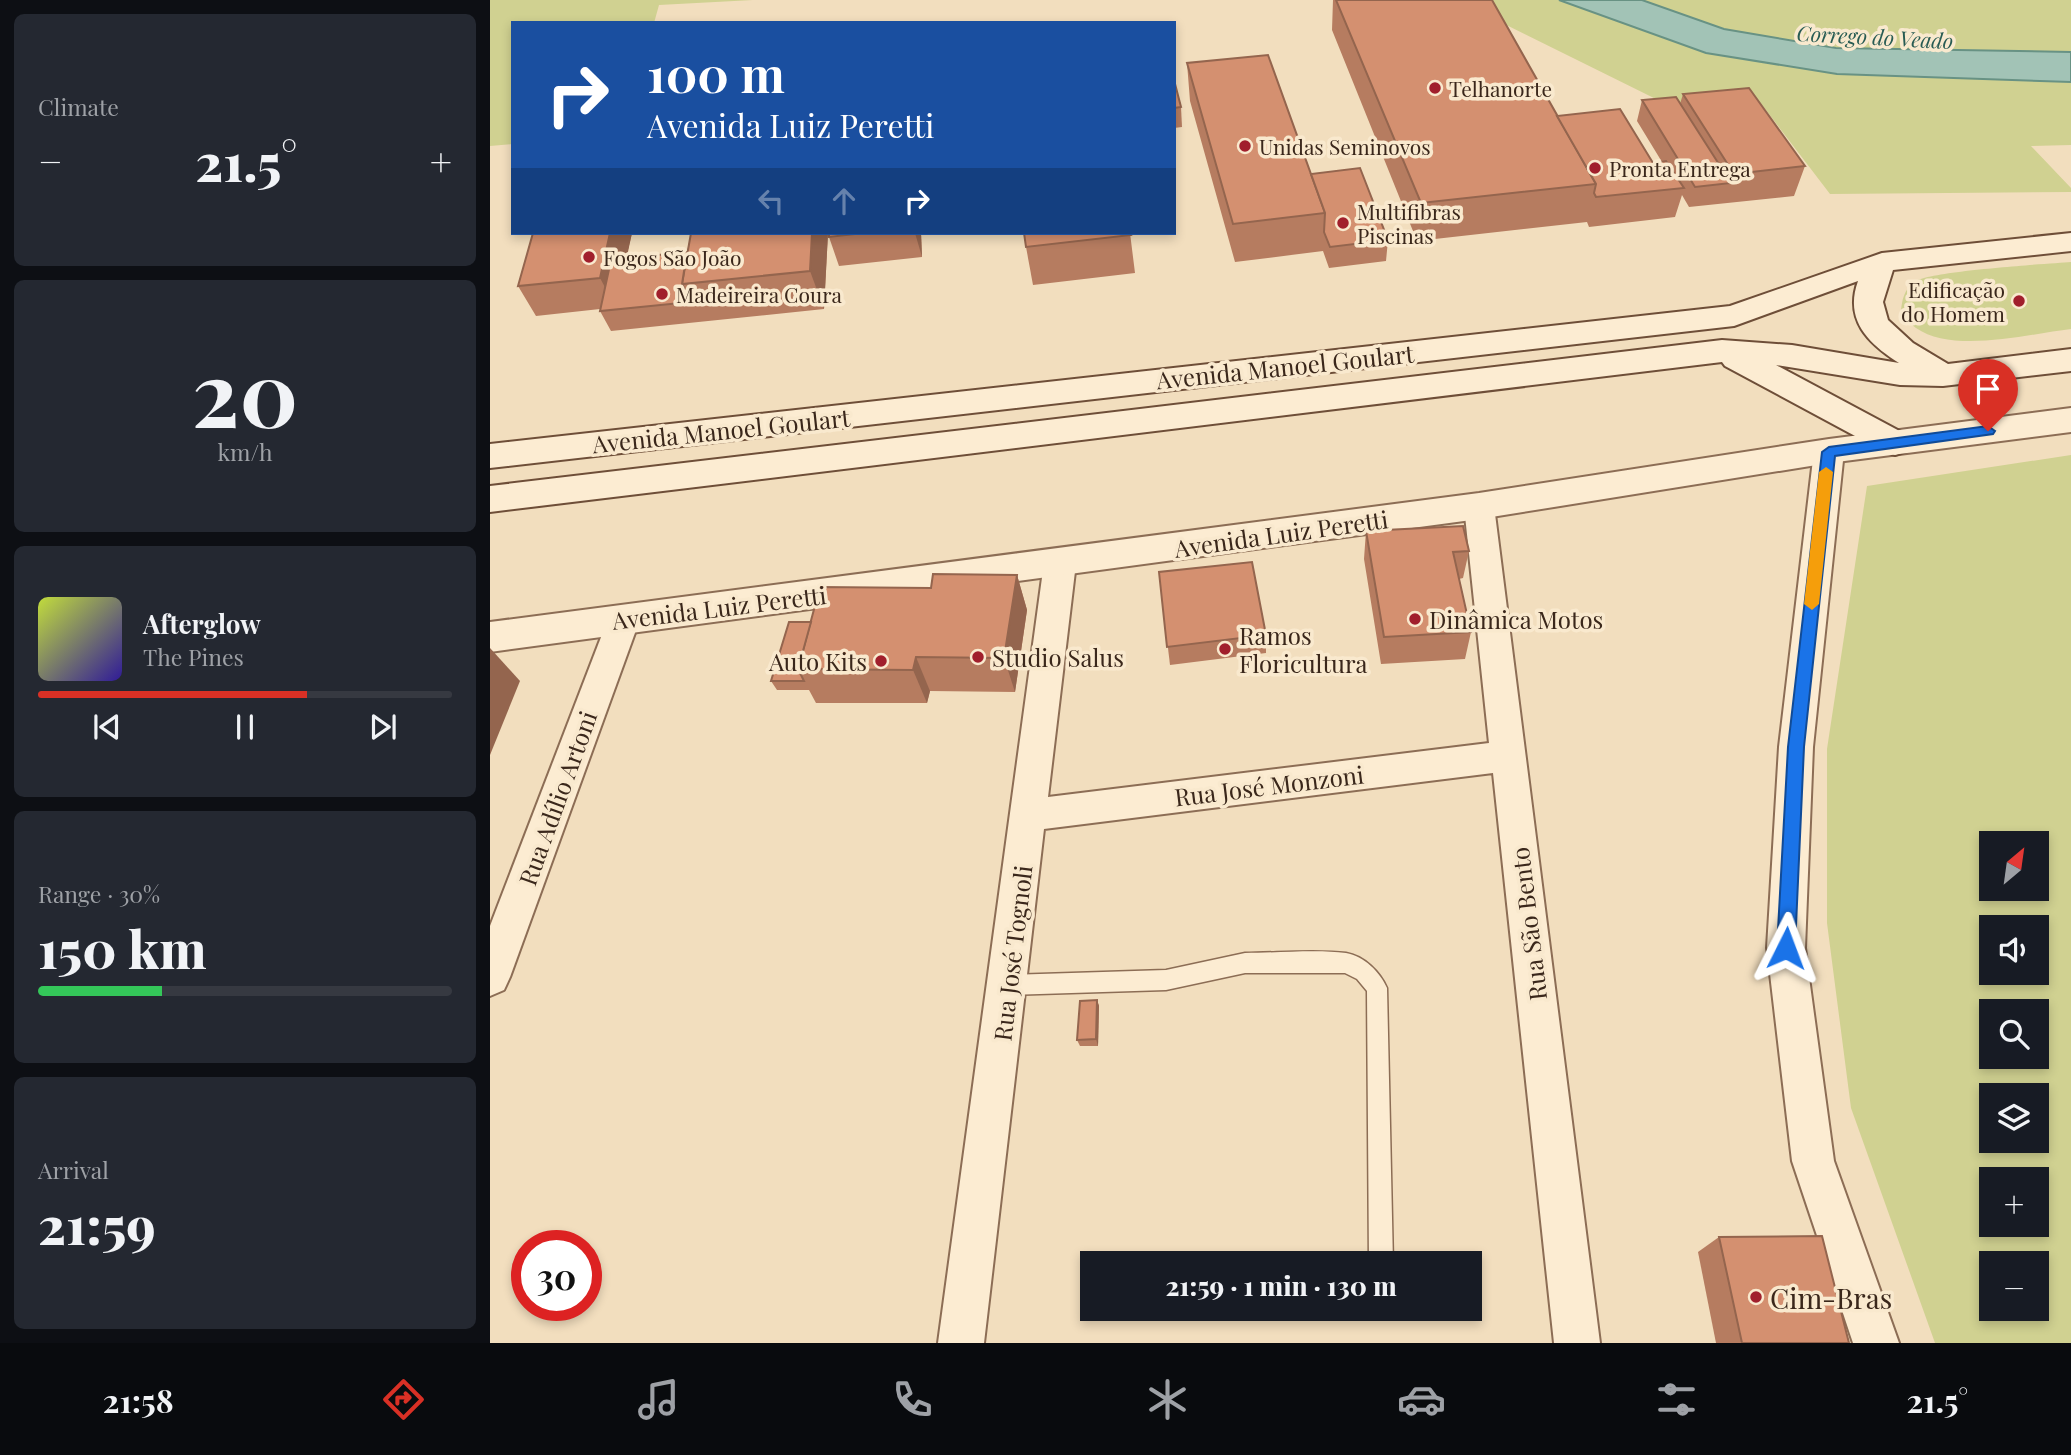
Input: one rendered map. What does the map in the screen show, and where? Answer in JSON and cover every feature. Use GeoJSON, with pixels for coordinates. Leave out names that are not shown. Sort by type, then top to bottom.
{"type":"FeatureCollection","features":[{"type":"Feature","properties":{"kind":"main road","name":"Avenida Manoel Goulart"},"geometry":{"type":"LineString","coordinates":[[490,456],[1734,316],[1882,262],[2071,242]]}},
{"type":"Feature","properties":{"kind":"main road"},"geometry":{"type":"LineString","coordinates":[[1882,262],[1868,297],[1870,316],[1884,334],[1909,355],[1943,375]]}},
{"type":"Feature","properties":{"kind":"main road","name":"Avenida Manoel Goulart"},"geometry":{"type":"LineString","coordinates":[[490,499],[1722,351],[1792,356],[1900,374],[1943,375],[2071,359]]}},
{"type":"Feature","properties":{"kind":"main road"},"geometry":{"type":"LineString","coordinates":[[1722,351],[1895,443]]}},
{"type":"Feature","properties":{"kind":"main road","name":"Avenida Luiz Peretti"},"geometry":{"type":"LineString","coordinates":[[490,637],[1479,506],[1829,452],[2071,420]]}},
{"type":"Feature","properties":{"kind":"street"},"geometry":{"type":"LineString","coordinates":[[1829,452],[1796,747],[1786,948],[1813,1161],[1876,1343]]}},
{"type":"Feature","properties":{"kind":"street","name":"Rua São Bento"},"geometry":{"type":"LineString","coordinates":[[1479,506],[1577,1343]]}},
{"type":"Feature","properties":{"kind":"street","name":"Rua José Tognoli"},"geometry":{"type":"LineString","coordinates":[[961,1343],[1060,563]]}},
{"type":"Feature","properties":{"kind":"street","name":"Rua Adílio Artoni"},"geometry":{"type":"LineString","coordinates":[[490,977],[624,619]]}},
{"type":"Feature","properties":{"kind":"street","name":"Rua José Monzoni"},"geometry":{"type":"LineString","coordinates":[[1029,815],[1508,756]]}},
{"type":"Feature","properties":{"kind":"lane"},"geometry":{"type":"LineString","coordinates":[[1007,985],[1166,980],[1245,964],[1347,963],[1364,972],[1377,988],[1381,1251]]}},
{"type":"Feature","properties":{"kind":"green space"},"geometry":{"type":"Polygon","coordinates":[[[490,0],[753,0],[659,5],[655,21],[511,21],[511,144],[490,146],[490,0]]]}},
{"type":"Feature","properties":{"kind":"green space"},"geometry":{"type":"Polygon","coordinates":[[[1427,0],[1559,0],[1706,53],[1837,74],[2071,82],[2071,145],[2031,146],[2071,188],[2071,192],[1830,194],[1762,105],[1666,104],[1474,9],[1427,0]]]}},
{"type":"Feature","properties":{"kind":"green space"},"geometry":{"type":"Polygon","coordinates":[[[1642,0],[2071,0],[2071,52],[1836,48],[1724,29],[1642,0]]]}},
{"type":"Feature","properties":{"kind":"green space"},"geometry":{"type":"Polygon","coordinates":[[[2071,262],[2071,329],[1991,340],[1950,340],[1932,336],[1916,328],[1901,311],[1908,288],[1924,278],[2071,262]]]}},
{"type":"Feature","properties":{"kind":"green space"},"geometry":{"type":"Polygon","coordinates":[[[2071,455],[2071,1343],[1935,1343],[1851,1108],[1827,923],[1827,749],[1867,486],[2071,455]]]}},
{"type":"Feature","properties":{"kind":"shaded area"},"geometry":{"type":"Polygon","coordinates":[[[1559,0],[1642,0],[1724,29],[1836,48],[2071,52],[2071,82],[1837,74],[1706,53],[1559,0]]]}},
{"type":"Feature","properties":{"kind":"building","name":"Telhanorte"},"geometry":{"type":"Polygon","coordinates":[[[1336,0],[1492,0],[1596,184],[1421,203],[1336,0]]]}},
{"type":"Feature","properties":{"kind":"building"},"geometry":{"type":"Polygon","coordinates":[[[1268,55],[1325,213],[1233,224],[1187,63],[1268,55]]]}},
{"type":"Feature","properties":{"kind":"building"},"geometry":{"type":"Polygon","coordinates":[[[1176,88],[1181,107],[1176,108],[1176,88]]]}},
{"type":"Feature","properties":{"kind":"building"},"geometry":{"type":"Polygon","coordinates":[[[1749,88],[1805,166],[1734,174],[1683,94],[1749,88]]]}},
{"type":"Feature","properties":{"kind":"building"},"geometry":{"type":"Polygon","coordinates":[[[1676,97],[1731,183],[1695,187],[1642,100],[1676,97]]]}},
{"type":"Feature","properties":{"kind":"building"},"geometry":{"type":"Polygon","coordinates":[[[1620,109],[1653,163],[1666,161],[1684,188],[1596,197],[1596,184],[1557,116],[1620,109]]]}},
{"type":"Feature","properties":{"kind":"building"},"geometry":{"type":"Polygon","coordinates":[[[1360,168],[1388,240],[1330,247],[1324,232],[1325,213],[1311,174],[1360,168]]]}},
{"type":"Feature","properties":{"kind":"building"},"geometry":{"type":"Polygon","coordinates":[[[532,235],[610,235],[600,278],[518,286],[532,235]]]}},
{"type":"Feature","properties":{"kind":"building"},"geometry":{"type":"Polygon","coordinates":[[[691,235],[812,235],[810,271],[682,284],[691,235]]]}},
{"type":"Feature","properties":{"kind":"building"},"geometry":{"type":"Polygon","coordinates":[[[1024,235],[1131,235],[1026,247],[1024,235]]]}},
{"type":"Feature","properties":{"kind":"building"},"geometry":{"type":"Polygon","coordinates":[[[687,252],[682,284],[691,302],[600,311],[611,260],[687,252]]]}},
{"type":"Feature","properties":{"kind":"building","name":"Dinâmica Motos"},"geometry":{"type":"Polygon","coordinates":[[[1463,526],[1469,551],[1453,552],[1471,632],[1384,637],[1366,531],[1463,526]]]}},
{"type":"Feature","properties":{"kind":"building"},"geometry":{"type":"Polygon","coordinates":[[[1252,562],[1266,635],[1167,647],[1159,572],[1252,562]]]}},
{"type":"Feature","properties":{"kind":"building"},"geometry":{"type":"Polygon","coordinates":[[[933,574],[1017,575],[1004,658],[916,657],[913,670],[798,669],[820,587],[931,588],[933,574]]]}},
{"type":"Feature","properties":{"kind":"building"},"geometry":{"type":"Polygon","coordinates":[[[789,622],[811,622],[798,669],[804,681],[771,681],[789,622]]]}},
{"type":"Feature","properties":{"kind":"building"},"geometry":{"type":"Polygon","coordinates":[[[1097,1000],[1096,1039],[1077,1040],[1080,1001],[1097,1000]]]}},
{"type":"Feature","properties":{"kind":"building","name":"Cim-Bras"},"geometry":{"type":"Polygon","coordinates":[[[1822,1236],[1849,1343],[1742,1343],[1719,1237],[1822,1236]]]}},
{"type":"Feature","properties":{"kind":"slow traffic"},"geometry":{"type":"LineString","coordinates":[[1812,604],[1826,472]]}},
{"type":"Feature","properties":{"kind":"place","name":"Telhanorte"},"geometry":{"type":"Point","coordinates":[1435,88]}},
{"type":"Feature","properties":{"kind":"place","name":"Unidas Seminovos"},"geometry":{"type":"Point","coordinates":[1245,146]}},
{"type":"Feature","properties":{"kind":"place","name":"Pronta Entrega"},"geometry":{"type":"Point","coordinates":[1595,168]}},
{"type":"Feature","properties":{"kind":"place","name":"Multifibras Piscinas"},"geometry":{"type":"Point","coordinates":[1343,223]}},
{"type":"Feature","properties":{"kind":"place","name":"Fogos São João"},"geometry":{"type":"Point","coordinates":[589,257]}},
{"type":"Feature","properties":{"kind":"place","name":"Madeireira Coura"},"geometry":{"type":"Point","coordinates":[662,294]}},
{"type":"Feature","properties":{"kind":"place","name":"Edificação do Homem"},"geometry":{"type":"Point","coordinates":[2019,301]}},
{"type":"Feature","properties":{"kind":"place","name":"Dinâmica Motos"},"geometry":{"type":"Point","coordinates":[1415,619]}},
{"type":"Feature","properties":{"kind":"place","name":"Ramos Floricultura"},"geometry":{"type":"Point","coordinates":[1225,649]}},
{"type":"Feature","properties":{"kind":"place","name":"Studio Salus"},"geometry":{"type":"Point","coordinates":[978,657]}},
{"type":"Feature","properties":{"kind":"place","name":"Auto Kits"},"geometry":{"type":"Point","coordinates":[881,661]}},
{"type":"Feature","properties":{"kind":"place","name":"Cim-Bras"},"geometry":{"type":"Point","coordinates":[1756,1297]}},
{"type":"Feature","properties":{"kind":"route"},"geometry":{"type":"LineString","coordinates":[[1786,948],[1796,747],[1829,452],[1988,431]]}},
{"type":"Feature","properties":{"kind":"water label","name":"Corrego do Veado"},"geometry":{"type":"Point","coordinates":[1875,36]}}]}
